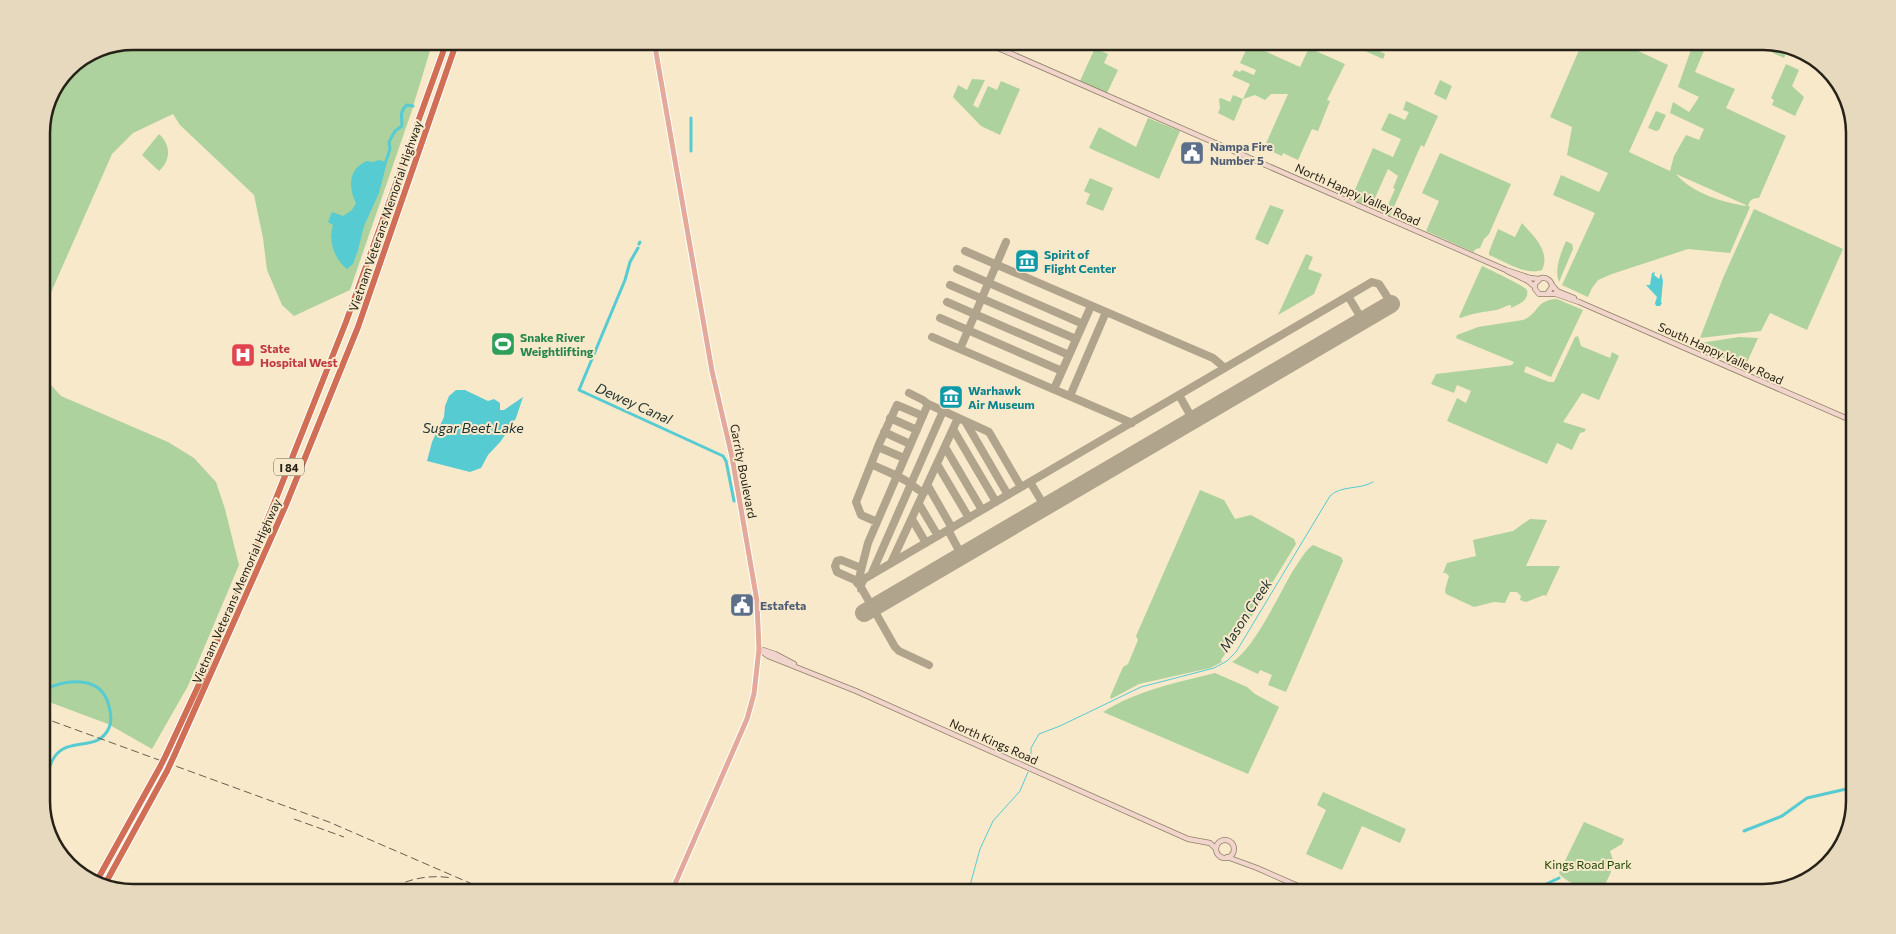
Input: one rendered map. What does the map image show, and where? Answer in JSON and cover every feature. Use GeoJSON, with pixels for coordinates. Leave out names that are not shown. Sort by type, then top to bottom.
{"type":"FeatureCollection","features":[{"type":"Feature","properties":{"kind":"highway","name":"Vietnam Veterans Memorial Highway"},"geometry":{"type":"LineString","coordinates":[[98,876],[160,768],[201,680],[343,331],[443,50]]}},
{"type":"Feature","properties":{"kind":"highway","name":"Vietnam Veterans Memorial Highway"},"geometry":{"type":"LineString","coordinates":[[107,880],[167,771],[285,507],[358,327],[455,50]]}},
{"type":"Feature","properties":{"kind":"main road","name":"Garrity Boulevard"},"geometry":{"type":"LineString","coordinates":[[656,50],[712,371],[732,456],[745,529],[757,601],[760,649],[754,694],[747,719],[675,884]]}},
{"type":"Feature","properties":{"kind":"main road","name":"North Happy Valley Road"},"geometry":{"type":"LineString","coordinates":[[1003,50],[1506,270],[1530,278],[1540,279]]}},
{"type":"Feature","properties":{"kind":"main road","name":"North Happy Valley Road"},"geometry":{"type":"LineString","coordinates":[[1506,270],[1528,281],[1535,287]]}},
{"type":"Feature","properties":{"kind":"main road"},"geometry":{"type":"LineString","coordinates":[[1546,278],[1557,291],[1579,302],[1556,294],[1539,294],[1535,287],[1536,282],[1546,278]]}},
{"type":"Feature","properties":{"kind":"main road"},"geometry":{"type":"LineString","coordinates":[[1547,294],[1551,290],[1552,284]]}},
{"type":"Feature","properties":{"kind":"main road","name":"South Happy Valley Road"},"geometry":{"type":"LineString","coordinates":[[1579,302],[1846,418]]}},
{"type":"Feature","properties":{"kind":"main road","name":"North Kings Road"},"geometry":{"type":"LineString","coordinates":[[760,649],[768,656],[800,668],[1192,840],[1210,843],[1216,849]]}},
{"type":"Feature","properties":{"kind":"main road","name":"North Kings Road"},"geometry":{"type":"LineString","coordinates":[[1180,834],[1196,839],[1221,842]]}},
{"type":"Feature","properties":{"kind":"main road"},"geometry":{"type":"LineString","coordinates":[[1257,868],[1221,857],[1216,849],[1221,842],[1230,842],[1239,859],[1293,884]]}},
{"type":"Feature","properties":{"kind":"main road"},"geometry":{"type":"LineString","coordinates":[[1227,858],[1234,850]]}},
{"type":"Feature","properties":{"kind":"green space"},"geometry":{"type":"Polygon","coordinates":[[[133,50],[430,50],[411,113],[350,290],[294,316],[282,305],[267,270],[263,238],[254,195],[180,125],[173,114],[133,133],[112,154],[50,295],[50,128],[56,101],[64,87],[74,74],[87,64],[101,56],[133,50]]]}},
{"type":"Feature","properties":{"kind":"green space"},"geometry":{"type":"Polygon","coordinates":[[[1094,50],[1108,54],[1104,63],[1118,70],[1107,93],[1080,81],[1094,50]]]}},
{"type":"Feature","properties":{"kind":"green space"},"geometry":{"type":"Polygon","coordinates":[[[1246,50],[1262,50],[1300,67],[1308,50],[1314,50],[1345,64],[1327,100],[1330,101],[1318,131],[1312,129],[1298,160],[1283,153],[1282,156],[1264,148],[1288,94],[1271,94],[1265,100],[1255,95],[1243,99],[1250,84],[1232,76],[1235,70],[1240,72],[1242,70],[1254,75],[1256,70],[1240,63],[1246,50]]]}},
{"type":"Feature","properties":{"kind":"green space"},"geometry":{"type":"Polygon","coordinates":[[[1363,50],[1378,50],[1385,54],[1383,59],[1363,50]]]}},
{"type":"Feature","properties":{"kind":"green space"},"geometry":{"type":"Polygon","coordinates":[[[1579,50],[1636,50],[1668,65],[1629,152],[1670,171],[1674,156],[1686,135],[1699,140],[1704,129],[1670,113],[1673,102],[1689,112],[1699,97],[1678,87],[1691,50],[1704,50],[1695,72],[1735,89],[1726,108],[1786,136],[1759,198],[1753,199],[1748,206],[1750,207],[1730,253],[1688,249],[1598,280],[1588,297],[1562,285],[1595,213],[1553,195],[1561,175],[1599,192],[1608,173],[1567,155],[1572,127],[1550,117],[1579,50]],[[1676,174],[1690,186],[1708,196],[1746,206],[1676,174]]]}},
{"type":"Feature","properties":{"kind":"green space"},"geometry":{"type":"Polygon","coordinates":[[[1769,51],[1779,52],[1786,53],[1784,58],[1769,51]]]}},
{"type":"Feature","properties":{"kind":"green space"},"geometry":{"type":"Polygon","coordinates":[[[1786,64],[1799,70],[1792,86],[1804,97],[1795,116],[1772,105],[1774,100],[1771,98],[1786,64]]]}},
{"type":"Feature","properties":{"kind":"green space"},"geometry":{"type":"Polygon","coordinates":[[[972,79],[985,80],[973,105],[978,108],[988,86],[997,90],[1001,81],[1020,89],[1000,135],[981,126],[953,97],[958,85],[967,90],[972,79]]]}},
{"type":"Feature","properties":{"kind":"green space"},"geometry":{"type":"Polygon","coordinates":[[[1440,80],[1452,86],[1446,100],[1434,94],[1440,80]]]}},
{"type":"Feature","properties":{"kind":"green space"},"geometry":{"type":"Polygon","coordinates":[[[1233,95],[1243,99],[1234,121],[1218,113],[1220,108],[1219,99],[1230,102],[1233,95]]]}},
{"type":"Feature","properties":{"kind":"green space"},"geometry":{"type":"Polygon","coordinates":[[[1406,101],[1438,116],[1424,147],[1421,145],[1390,216],[1381,212],[1384,204],[1388,205],[1398,176],[1388,169],[1371,207],[1351,199],[1373,148],[1393,157],[1401,139],[1381,130],[1389,113],[1405,120],[1409,112],[1403,110],[1406,101]]]}},
{"type":"Feature","properties":{"kind":"green space"},"geometry":{"type":"Polygon","coordinates":[[[1656,111],[1666,115],[1659,130],[1656,131],[1648,128],[1656,111]]]}},
{"type":"Feature","properties":{"kind":"green space"},"geometry":{"type":"Polygon","coordinates":[[[1148,118],[1180,131],[1159,179],[1089,148],[1099,127],[1136,147],[1148,118]]]}},
{"type":"Feature","properties":{"kind":"green space"},"geometry":{"type":"Polygon","coordinates":[[[159,134],[166,143],[168,152],[166,162],[159,171],[142,155],[159,134]]]}},
{"type":"Feature","properties":{"kind":"green space"},"geometry":{"type":"Polygon","coordinates":[[[1440,153],[1511,184],[1489,234],[1484,239],[1480,248],[1473,252],[1426,231],[1439,201],[1422,193],[1440,153]]]}},
{"type":"Feature","properties":{"kind":"green space"},"geometry":{"type":"Polygon","coordinates":[[[1090,178],[1113,188],[1103,211],[1086,204],[1090,194],[1084,191],[1090,178]]]}},
{"type":"Feature","properties":{"kind":"green space"},"geometry":{"type":"Polygon","coordinates":[[[1270,205],[1284,210],[1268,245],[1255,239],[1270,205]]]}},
{"type":"Feature","properties":{"kind":"green space"},"geometry":{"type":"Polygon","coordinates":[[[1754,209],[1843,249],[1807,330],[1770,313],[1761,331],[1700,338],[1723,278],[1754,209]]]}},
{"type":"Feature","properties":{"kind":"green space"},"geometry":{"type":"Polygon","coordinates":[[[1522,223],[1543,250],[1544,263],[1542,270],[1529,271],[1489,255],[1498,229],[1515,237],[1522,223]]]}},
{"type":"Feature","properties":{"kind":"green space"},"geometry":{"type":"Polygon","coordinates":[[[1566,241],[1572,244],[1573,249],[1559,282],[1558,266],[1566,241]]]}},
{"type":"Feature","properties":{"kind":"green space"},"geometry":{"type":"Polygon","coordinates":[[[1306,254],[1313,257],[1308,269],[1322,274],[1314,294],[1278,315],[1306,254]]]}},
{"type":"Feature","properties":{"kind":"green space"},"geometry":{"type":"Polygon","coordinates":[[[1482,266],[1527,290],[1527,296],[1521,303],[1511,308],[1511,305],[1509,305],[1461,318],[1459,317],[1482,266]]]}},
{"type":"Feature","properties":{"kind":"green space"},"geometry":{"type":"Polygon","coordinates":[[[1557,299],[1583,310],[1551,377],[1526,366],[1524,372],[1549,382],[1554,382],[1575,337],[1578,336],[1581,346],[1610,358],[1612,352],[1619,356],[1599,400],[1582,393],[1563,422],[1586,429],[1580,433],[1572,450],[1557,443],[1547,464],[1447,421],[1457,398],[1466,403],[1471,391],[1457,385],[1454,393],[1431,384],[1436,374],[1512,365],[1514,362],[1456,338],[1457,335],[1478,327],[1523,320],[1541,304],[1557,299]]]}},
{"type":"Feature","properties":{"kind":"green space"},"geometry":{"type":"Polygon","coordinates":[[[1739,337],[1758,338],[1745,367],[1698,347],[1700,343],[1739,337]]]}},
{"type":"Feature","properties":{"kind":"green space"},"geometry":{"type":"Polygon","coordinates":[[[50,384],[61,396],[168,442],[194,458],[216,482],[239,565],[188,686],[152,749],[108,724],[50,702],[50,384]]]}},
{"type":"Feature","properties":{"kind":"green space"},"geometry":{"type":"Polygon","coordinates":[[[1200,490],[1224,500],[1235,519],[1251,515],[1294,539],[1296,544],[1247,624],[1236,624],[1223,649],[1227,651],[1221,660],[1222,662],[1210,668],[1139,684],[1111,699],[1110,697],[1123,667],[1128,664],[1138,640],[1136,636],[1200,490]]]}},
{"type":"Feature","properties":{"kind":"green space"},"geometry":{"type":"Polygon","coordinates":[[[1530,519],[1547,520],[1526,566],[1560,566],[1546,596],[1544,595],[1526,602],[1520,600],[1521,596],[1517,592],[1510,592],[1505,603],[1494,602],[1474,607],[1446,594],[1445,590],[1449,576],[1443,573],[1447,563],[1476,556],[1473,540],[1513,531],[1530,519]]]}},
{"type":"Feature","properties":{"kind":"green space"},"geometry":{"type":"Polygon","coordinates":[[[1313,545],[1341,557],[1343,561],[1286,692],[1268,685],[1272,675],[1260,670],[1258,674],[1232,662],[1249,646],[1258,633],[1294,569],[1313,545]]]}},
{"type":"Feature","properties":{"kind":"green space"},"geometry":{"type":"Polygon","coordinates":[[[1215,673],[1247,687],[1255,694],[1279,707],[1248,774],[1103,712],[1143,693],[1215,673]]]}},
{"type":"Feature","properties":{"kind":"green space"},"geometry":{"type":"Polygon","coordinates":[[[1323,792],[1406,829],[1400,843],[1362,826],[1342,870],[1306,854],[1326,810],[1317,805],[1323,792]]]}},
{"type":"Feature","properties":{"kind":"green space","name":"Kings Road Park"},"geometry":{"type":"Polygon","coordinates":[[[1584,822],[1624,839],[1622,844],[1610,851],[1613,860],[1610,866],[1611,872],[1605,884],[1575,884],[1559,873],[1584,822]]]}},
{"type":"Feature","properties":{"kind":"water"},"geometry":{"type":"Polygon","coordinates":[[[379,160],[387,162],[379,193],[364,226],[353,264],[347,269],[342,265],[333,249],[331,237],[333,225],[328,222],[332,212],[343,216],[352,210],[356,203],[353,197],[351,179],[356,169],[367,161],[379,160]]]}},
{"type":"Feature","properties":{"kind":"water"},"geometry":{"type":"Polygon","coordinates":[[[1655,272],[1654,275],[1659,279],[1661,273],[1663,281],[1662,303],[1660,306],[1656,306],[1657,297],[1646,285],[1650,285],[1652,273],[1655,272]]]}},
{"type":"Feature","properties":{"kind":"water","name":"Sugar Beet Lake"},"geometry":{"type":"Polygon","coordinates":[[[456,390],[465,390],[488,401],[494,399],[500,403],[500,410],[504,410],[523,397],[516,418],[501,441],[488,455],[481,468],[470,472],[427,461],[432,442],[444,417],[445,406],[449,396],[456,390]]]}},
{"type":"Feature","properties":{"kind":"waterway"},"geometry":{"type":"LineString","coordinates":[[386,161],[390,149],[389,142],[395,131],[402,126],[403,110],[407,105],[413,106]]}},
{"type":"Feature","properties":{"kind":"waterway","name":"Dewey Canal"},"geometry":{"type":"LineString","coordinates":[[691,118],[691,151]]}},
{"type":"Feature","properties":{"kind":"waterway","name":"Dewey Canal"},"geometry":{"type":"LineString","coordinates":[[638,248],[630,262],[625,280],[579,390],[723,456],[726,461],[734,501]]}},
{"type":"Feature","properties":{"kind":"waterway","name":"Mason Creek"},"geometry":{"type":"LineString","coordinates":[[1031,763],[1031,748],[1039,734],[1060,726],[1141,687],[1214,668],[1227,661],[1236,652],[1330,496],[1340,490],[1373,482]]}},
{"type":"Feature","properties":{"kind":"waterway"},"geometry":{"type":"LineString","coordinates":[[50,687],[71,682],[81,682],[98,688],[105,695],[111,720],[105,735],[100,739],[63,749],[55,757],[50,768]]}},
{"type":"Feature","properties":{"kind":"waterway","name":"Mason Creek"},"geometry":{"type":"LineString","coordinates":[[970,884],[980,849],[993,821],[1020,791],[1028,772]]}},
{"type":"Feature","properties":{"kind":"waterway"},"geometry":{"type":"LineString","coordinates":[[1744,831],[1782,816],[1807,798],[1846,789]]}},
{"type":"Feature","properties":{"kind":"waterway"},"geometry":{"type":"LineString","coordinates":[[1546,884],[1559,878]]}},
{"type":"Feature","properties":{"kind":"taxiway"},"geometry":{"type":"LineString","coordinates":[[960,349],[1006,242]]}},
{"type":"Feature","properties":{"kind":"taxiway"},"geometry":{"type":"LineString","coordinates":[[965,251],[1213,358],[1225,368]]}},
{"type":"Feature","properties":{"kind":"taxiway"},"geometry":{"type":"LineString","coordinates":[[957,269],[1083,324]]}},
{"type":"Feature","properties":{"kind":"taxiway"},"geometry":{"type":"LineString","coordinates":[[861,589],[864,579],[1372,282],[1379,284],[1388,298],[1388,306]]}},
{"type":"Feature","properties":{"kind":"taxiway"},"geometry":{"type":"LineString","coordinates":[[950,285],[1076,339]]}},
{"type":"Feature","properties":{"kind":"taxiway"},"geometry":{"type":"LineString","coordinates":[[1348,296],[1363,321]]}},
{"type":"Feature","properties":{"kind":"taxiway"},"geometry":{"type":"LineString","coordinates":[[947,302],[1069,355]]}},
{"type":"Feature","properties":{"kind":"taxiway"},"geometry":{"type":"LineString","coordinates":[[1054,389],[1091,306]]}},
{"type":"Feature","properties":{"kind":"taxiway"},"geometry":{"type":"LineString","coordinates":[[1070,396],[1106,312]]}},
{"type":"Feature","properties":{"kind":"taxiway"},"geometry":{"type":"LineString","coordinates":[[940,318],[1062,371]]}},
{"type":"Feature","properties":{"kind":"taxiway"},"geometry":{"type":"LineString","coordinates":[[932,337],[1132,423]]}},
{"type":"Feature","properties":{"kind":"taxiway"},"geometry":{"type":"LineString","coordinates":[[909,393],[928,404],[989,432],[1021,487]]}},
{"type":"Feature","properties":{"kind":"taxiway"},"geometry":{"type":"LineString","coordinates":[[1179,395],[1193,420]]}},
{"type":"Feature","properties":{"kind":"taxiway"},"geometry":{"type":"LineString","coordinates":[[928,404],[868,543],[858,582],[895,647],[899,651],[929,665]]}},
{"type":"Feature","properties":{"kind":"taxiway"},"geometry":{"type":"LineString","coordinates":[[877,522],[861,515],[856,502],[879,444],[897,405],[923,416]]}},
{"type":"Feature","properties":{"kind":"taxiway"},"geometry":{"type":"LineString","coordinates":[[871,575],[943,411]]}},
{"type":"Feature","properties":{"kind":"taxiway"},"geometry":{"type":"LineString","coordinates":[[890,418],[917,430]]}},
{"type":"Feature","properties":{"kind":"taxiway"},"geometry":{"type":"LineString","coordinates":[[891,563],[958,418]]}},
{"type":"Feature","properties":{"kind":"taxiway"},"geometry":{"type":"LineString","coordinates":[[965,421],[1008,495]]}},
{"type":"Feature","properties":{"kind":"taxiway"},"geometry":{"type":"LineString","coordinates":[[953,429],[996,502]]}},
{"type":"Feature","properties":{"kind":"taxiway"},"geometry":{"type":"LineString","coordinates":[[884,432],[910,444]]}},
{"type":"Feature","properties":{"kind":"taxiway"},"geometry":{"type":"LineString","coordinates":[[878,447],[904,458]]}},
{"type":"Feature","properties":{"kind":"taxiway"},"geometry":{"type":"LineString","coordinates":[[945,447],[982,510]]}},
{"type":"Feature","properties":{"kind":"taxiway"},"geometry":{"type":"LineString","coordinates":[[871,464],[904,479],[924,493]]}},
{"type":"Feature","properties":{"kind":"taxiway"},"geometry":{"type":"LineString","coordinates":[[937,464],[969,518]]}},
{"type":"Feature","properties":{"kind":"taxiway"},"geometry":{"type":"LineString","coordinates":[[1030,482],[1045,507]]}},
{"type":"Feature","properties":{"kind":"taxiway"},"geometry":{"type":"LineString","coordinates":[[928,486],[952,528]]}},
{"type":"Feature","properties":{"kind":"taxiway"},"geometry":{"type":"LineString","coordinates":[[919,504],[938,536]]}},
{"type":"Feature","properties":{"kind":"taxiway"},"geometry":{"type":"LineString","coordinates":[[912,519],[926,543]]}},
{"type":"Feature","properties":{"kind":"taxiway"},"geometry":{"type":"LineString","coordinates":[[948,530],[962,556]]}},
{"type":"Feature","properties":{"kind":"taxiway"},"geometry":{"type":"LineString","coordinates":[[858,584],[855,580],[837,572],[835,566],[837,561],[841,560],[861,568]]}},
{"type":"Feature","properties":{"kind":"runway"},"geometry":{"type":"LineString","coordinates":[[864,613],[1391,304]]}},
{"type":"Feature","properties":{"kind":"railway"},"geometry":{"type":"LineString","coordinates":[[50,720],[329,822],[472,884]]}},
{"type":"Feature","properties":{"kind":"railway"},"geometry":{"type":"LineString","coordinates":[[294,819],[344,837]]}},
{"type":"Feature","properties":{"kind":"railway"},"geometry":{"type":"LineString","coordinates":[[400,884],[425,877],[452,878]]}},
{"type":"Feature","properties":{"kind":"place","name":"Nampa Fire Number 5"},"geometry":{"type":"Point","coordinates":[1192,153]}},
{"type":"Feature","properties":{"kind":"place","name":"Spirit of Flight Center"},"geometry":{"type":"Point","coordinates":[1027,261]}},
{"type":"Feature","properties":{"kind":"place","name":"Snake River Weightlifting"},"geometry":{"type":"Point","coordinates":[503,344]}},
{"type":"Feature","properties":{"kind":"place","name":"State Hospital West"},"geometry":{"type":"Point","coordinates":[243,355]}},
{"type":"Feature","properties":{"kind":"place","name":"Warhawk Air Museum"},"geometry":{"type":"Point","coordinates":[951,397]}},
{"type":"Feature","properties":{"kind":"place","name":"Estafeta"},"geometry":{"type":"Point","coordinates":[742,605]}}]}
